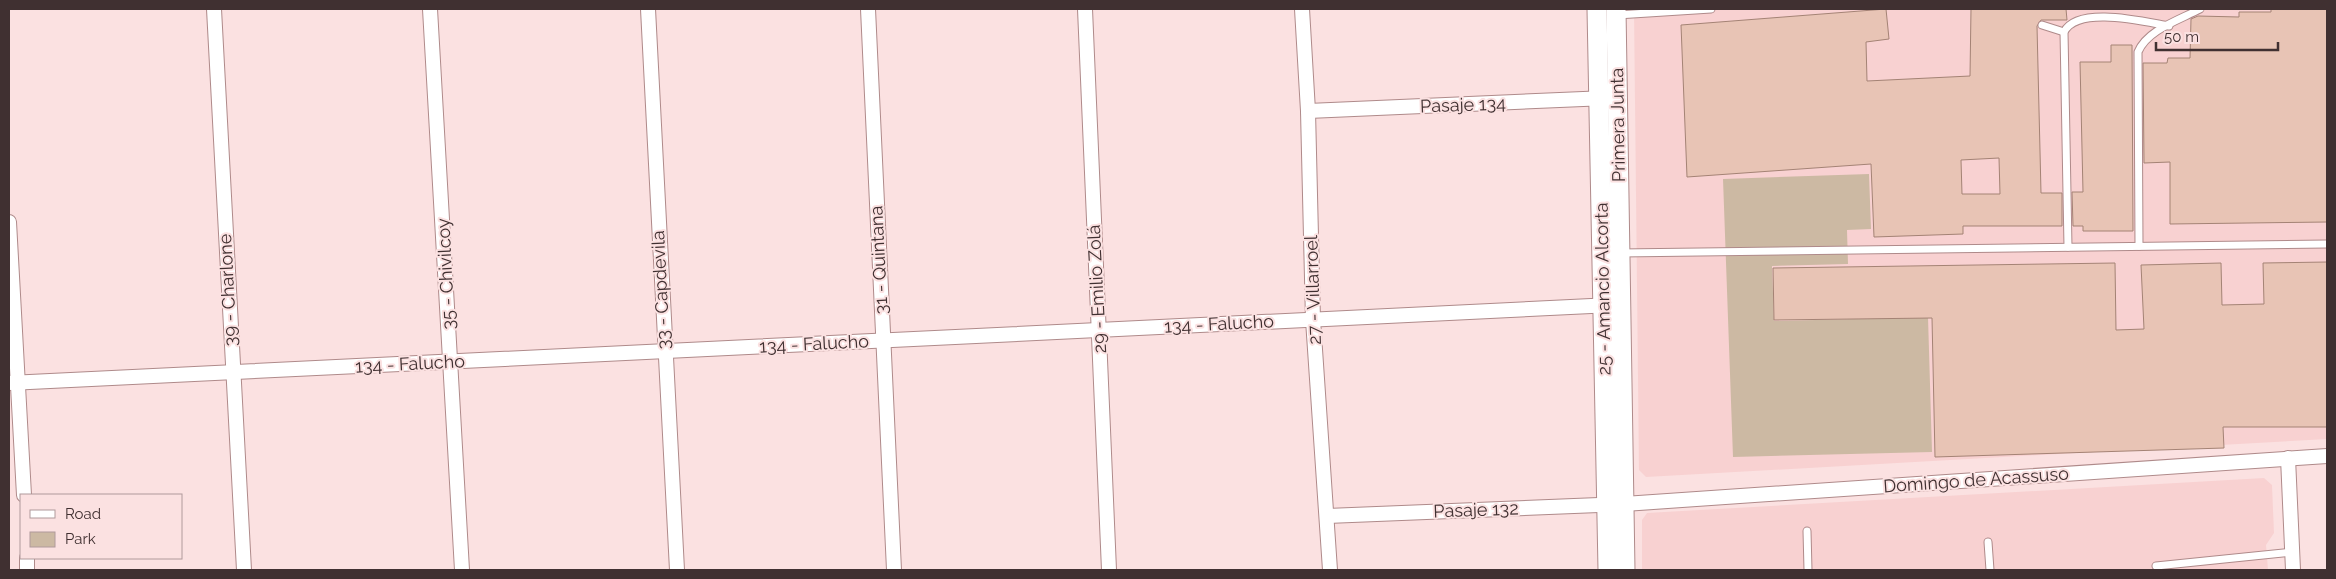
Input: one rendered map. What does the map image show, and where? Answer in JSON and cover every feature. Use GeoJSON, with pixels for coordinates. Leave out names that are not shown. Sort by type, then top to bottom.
{"type":"FeatureCollection","features":[{"type":"Feature","properties":{"kind":"main road","name":"25 - Amancio Alcorta"},"geometry":{"type":"LineString","coordinates":[[1597,9],[1609,98],[1612,305]]}},
{"type":"Feature","properties":{"kind":"main road","name":"Primera Junta"},"geometry":{"type":"LineString","coordinates":[[1616,12],[1609,98],[1620,253],[1612,305],[1615,505],[1625,570]]}},
{"type":"Feature","properties":{"kind":"main road"},"geometry":{"type":"LineString","coordinates":[[1608,570],[1615,505]]}},
{"type":"Feature","properties":{"kind":"street","name":"39 - Charlone"},"geometry":{"type":"LineString","coordinates":[[214,9],[244,570]]}},
{"type":"Feature","properties":{"kind":"street","name":"35 - Chivilcoy"},"geometry":{"type":"LineString","coordinates":[[430,9],[462,570]]}},
{"type":"Feature","properties":{"kind":"street","name":"33 - Capdevila"},"geometry":{"type":"LineString","coordinates":[[648,9],[664,352],[677,570]]}},
{"type":"Feature","properties":{"kind":"street","name":"31 - Quintana"},"geometry":{"type":"LineString","coordinates":[[868,9],[894,570]]}},
{"type":"Feature","properties":{"kind":"street","name":"29 - Emilio Zolá"},"geometry":{"type":"LineString","coordinates":[[1084,9],[1109,570]]}},
{"type":"Feature","properties":{"kind":"street","name":"27 - Villarroel"},"geometry":{"type":"LineString","coordinates":[[1302,9],[1308,111],[1313,320],[1330,570]]}},
{"type":"Feature","properties":{"kind":"street","name":"Pasaje 134"},"geometry":{"type":"LineString","coordinates":[[1308,111],[1609,98]]}},
{"type":"Feature","properties":{"kind":"street"},"geometry":{"type":"LineString","coordinates":[[9,222],[13,383],[24,494]]}},
{"type":"Feature","properties":{"kind":"street","name":"134 - Falucho"},"geometry":{"type":"LineString","coordinates":[[13,383],[1612,305]]}},
{"type":"Feature","properties":{"kind":"street","name":"Domingo de Acassuso"},"geometry":{"type":"LineString","coordinates":[[1615,505],[2327,456]]}},
{"type":"Feature","properties":{"kind":"street"},"geometry":{"type":"LineString","coordinates":[[2288,458],[2294,570]]}},
{"type":"Feature","properties":{"kind":"street","name":"Pasaje 132"},"geometry":{"type":"LineString","coordinates":[[1327,516],[1615,505]]}},
{"type":"Feature","properties":{"kind":"lane"},"geometry":{"type":"LineString","coordinates":[[1616,12],[1711,9]]}},
{"type":"Feature","properties":{"kind":"lane"},"geometry":{"type":"LineString","coordinates":[[2139,246],[2138,52],[2142,43],[2152,33],[2200,9]]}},
{"type":"Feature","properties":{"kind":"lane"},"geometry":{"type":"LineString","coordinates":[[2068,247],[2064,32],[2073,23],[2084,19],[2104,17],[2169,26]]}},
{"type":"Feature","properties":{"kind":"lane"},"geometry":{"type":"LineString","coordinates":[[2042,25],[2064,32]]}},
{"type":"Feature","properties":{"kind":"lane"},"geometry":{"type":"LineString","coordinates":[[1620,253],[2327,244]]}},
{"type":"Feature","properties":{"kind":"lane"},"geometry":{"type":"LineString","coordinates":[[1807,531],[1808,570]]}},
{"type":"Feature","properties":{"kind":"lane"},"geometry":{"type":"LineString","coordinates":[[1988,542],[1990,570]]}},
{"type":"Feature","properties":{"kind":"lane"},"geometry":{"type":"LineString","coordinates":[[2156,566],[2293,552]]}},
{"type":"Feature","properties":{"kind":"shaded area"},"geometry":{"type":"Polygon","coordinates":[[[1634,9],[2327,9],[2327,439],[1646,477],[1639,470],[1634,9]]]}},
{"type":"Feature","properties":{"kind":"shaded area"},"geometry":{"type":"Polygon","coordinates":[[[2264,478],[2272,485],[2274,533],[2266,545],[2268,570],[1642,570],[1642,520],[1647,513],[2264,478]]]}},
{"type":"Feature","properties":{"kind":"green space"},"geometry":{"type":"Polygon","coordinates":[[[1869,174],[1871,229],[1847,230],[1848,264],[1772,266],[1774,321],[1928,317],[1932,452],[1733,457],[1723,179],[1869,174]]]}},
{"type":"Feature","properties":{"kind":"building"},"geometry":{"type":"Polygon","coordinates":[[[1886,9],[1889,39],[1866,42],[1867,81],[1970,76],[1971,9],[2066,9],[2067,20],[2041,20],[2037,26],[2041,193],[2062,193],[2062,226],[1963,226],[1963,234],[1874,237],[1871,164],[1687,177],[1681,25],[1886,9]],[[1999,158],[1961,160],[1962,194],[2000,194],[1999,158]]]}},
{"type":"Feature","properties":{"kind":"building"},"geometry":{"type":"Polygon","coordinates":[[[2271,9],[2327,9],[2327,222],[2170,224],[2170,162],[2144,163],[2143,63],[2167,63],[2168,58],[2190,58],[2191,19],[2198,16],[2239,17],[2239,12],[2271,12],[2271,9]]]}},
{"type":"Feature","properties":{"kind":"building"},"geometry":{"type":"Polygon","coordinates":[[[2111,45],[2132,45],[2133,231],[2083,231],[2083,226],[2073,226],[2072,192],[2083,192],[2080,62],[2111,62],[2111,45]]]}},
{"type":"Feature","properties":{"kind":"building"},"geometry":{"type":"Polygon","coordinates":[[[2327,262],[2327,427],[2223,427],[2224,448],[1935,457],[1932,318],[1774,320],[1773,268],[2115,263],[2116,330],[2144,329],[2141,265],[2221,263],[2222,305],[2264,304],[2263,263],[2327,262]]]}}]}
